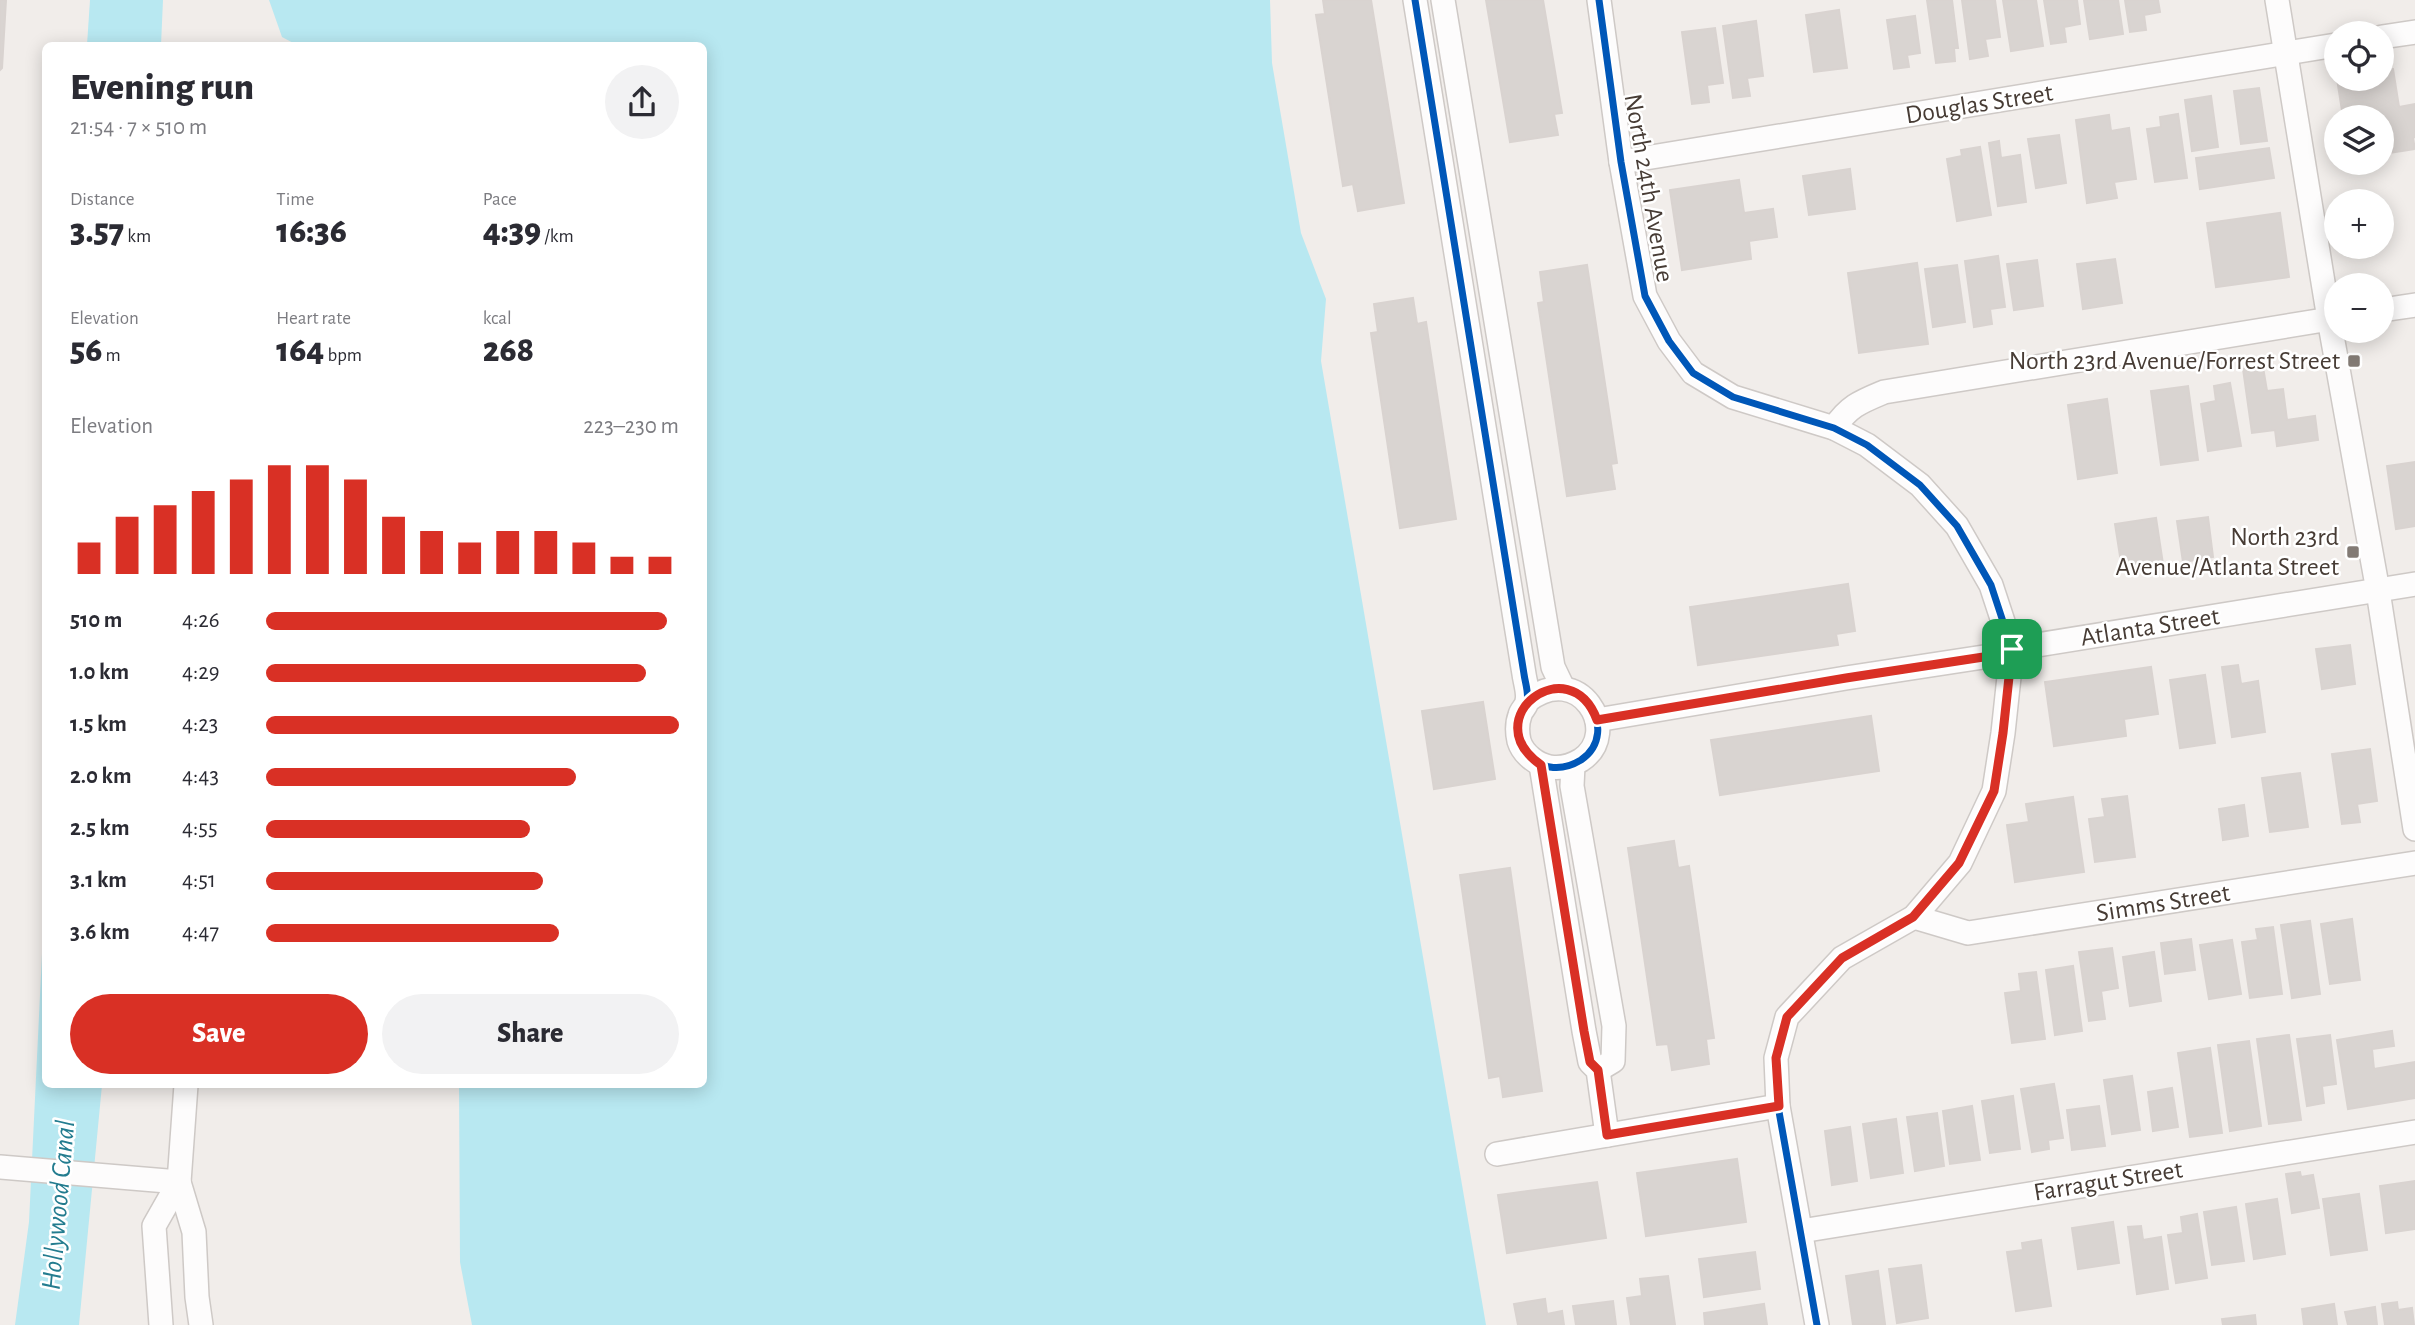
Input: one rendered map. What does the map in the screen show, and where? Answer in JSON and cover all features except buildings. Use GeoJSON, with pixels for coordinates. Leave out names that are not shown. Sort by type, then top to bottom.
{"type":"FeatureCollection","features":[{"type":"Feature","properties":{"kind":"street"},"geometry":{"type":"LineString","coordinates":[[1415,0],[1527,701]]}},
{"type":"Feature","properties":{"kind":"street"},"geometry":{"type":"LineString","coordinates":[[1443,0],[1553,667],[1563,688]]}},
{"type":"Feature","properties":{"kind":"street","name":"North 24th Avenue"},"geometry":{"type":"LineString","coordinates":[[1599,0],[1621,162],[1645,296],[1669,341],[1693,373],[1733,397],[1834,428],[1867,445],[1920,485],[1957,526],[1991,584],[2012,649],[1994,791],[1959,863],[1913,917],[1842,958],[1787,1017],[1776,1058],[1779,1106],[1817,1325]]}},
{"type":"Feature","properties":{"kind":"street"},"geometry":{"type":"LineString","coordinates":[[2277,0],[2284,54],[2325,273]]}},
{"type":"Feature","properties":{"kind":"street"},"geometry":{"type":"LineString","coordinates":[[2394,35],[2415,32]]}},
{"type":"Feature","properties":{"kind":"street","name":"Douglas Street"},"geometry":{"type":"LineString","coordinates":[[1621,162],[2324,47]]}},
{"type":"Feature","properties":{"kind":"street"},"geometry":{"type":"LineString","coordinates":[[2394,308],[2415,305]]}},
{"type":"Feature","properties":{"kind":"street"},"geometry":{"type":"LineString","coordinates":[[1834,428],[1855,404],[1884,392],[2324,319]]}},
{"type":"Feature","properties":{"kind":"street"},"geometry":{"type":"LineString","coordinates":[[2337,343],[2415,829]]}},
{"type":"Feature","properties":{"kind":"street","name":"Atlanta Street"},"geometry":{"type":"LineString","coordinates":[[1597,720],[2415,584]]}},
{"type":"Feature","properties":{"kind":"street"},"geometry":{"type":"LineString","coordinates":[[1563,688],[1585,699],[1597,720],[1597,734],[1593,747],[1585,758],[1573,765],[1563,768],[1541,765],[1529,757],[1520,744],[1517,729],[1520,715],[1527,701],[1538,693],[1563,688]]}},
{"type":"Feature","properties":{"kind":"street"},"geometry":{"type":"LineString","coordinates":[[1541,765],[1584,1031],[1590,1062],[1598,1070],[1607,1135]]}},
{"type":"Feature","properties":{"kind":"street"},"geometry":{"type":"LineString","coordinates":[[1573,765],[1572,786],[1614,1026],[1613,1061],[1598,1070]]}},
{"type":"Feature","properties":{"kind":"street","name":"Simms Street"},"geometry":{"type":"LineString","coordinates":[[1913,917],[1968,933],[2415,863]]}},
{"type":"Feature","properties":{"kind":"street"},"geometry":{"type":"LineString","coordinates":[[186,1088],[179,1182],[194,1232],[201,1325]]}},
{"type":"Feature","properties":{"kind":"street"},"geometry":{"type":"LineString","coordinates":[[1497,1154],[1779,1106]]}},
{"type":"Feature","properties":{"kind":"street","name":"Farragut Street"},"geometry":{"type":"LineString","coordinates":[[1801,1231],[2415,1132]]}},
{"type":"Feature","properties":{"kind":"street"},"geometry":{"type":"LineString","coordinates":[[9,1168],[179,1182]]}},
{"type":"Feature","properties":{"kind":"street"},"geometry":{"type":"LineString","coordinates":[[161,1325],[154,1226],[179,1182]]}},
{"type":"Feature","properties":{"kind":"water"},"geometry":{"type":"Polygon","coordinates":[[[90,0],[163,0],[161,42],[87,42],[90,0]]]}},
{"type":"Feature","properties":{"kind":"water"},"geometry":{"type":"Polygon","coordinates":[[[269,0],[1270,0],[1272,63],[1301,233],[1326,299],[1321,361],[1486,1325],[472,1325],[460,1262],[459,1088],[707,1088],[707,42],[291,42],[282,37],[269,0]]]}},
{"type":"Feature","properties":{"kind":"water","name":"Hollywood Canal"},"geometry":{"type":"Polygon","coordinates":[[[42,954],[42,1088],[102,1088],[79,1325],[15,1325],[29,1222],[42,954]]]}},
{"type":"Feature","properties":{"kind":"cycle path"},"geometry":{"type":"LineString","coordinates":[[1415,0],[1527,691],[1527,698],[1527,701],[1527,703],[1518,721],[1519,741],[1531,758],[1554,768],[1581,760],[1593,748],[1598,733],[1596,718],[1589,705],[1578,694],[1563,689],[1546,691],[1527,701]]}},
{"type":"Feature","properties":{"kind":"cycle path"},"geometry":{"type":"LineString","coordinates":[[1599,0],[1621,162],[1645,296],[1669,341],[1693,373],[1733,397],[1834,428],[1867,445],[1920,485],[1957,526],[1991,585],[2012,649],[1994,791],[1960,863],[1914,917],[1842,958],[1787,1017],[1776,1058],[1778,1106],[1817,1325]]}},
{"type":"Feature","properties":{"kind":"place","name":"North 23rd Avenue/Forrest Street"},"geometry":{"type":"Point","coordinates":[2354,361]}},
{"type":"Feature","properties":{"kind":"place","name":"North 23rd Avenue/Atlanta Street"},"geometry":{"type":"Point","coordinates":[2353,552]}},
{"type":"Feature","properties":{"kind":"route"},"geometry":{"type":"LineString","coordinates":[[2012,649],[1994,791],[1959,863],[1913,917],[1842,958],[1787,1017],[1776,1058],[1779,1106],[1607,1135],[1598,1070],[1590,1062],[1584,1031],[1541,765],[1529,757],[1520,744],[1517,729],[1527,701],[1538,693],[1563,688],[1585,699],[1597,720],[1990,656],[2012,649]]}}]}
